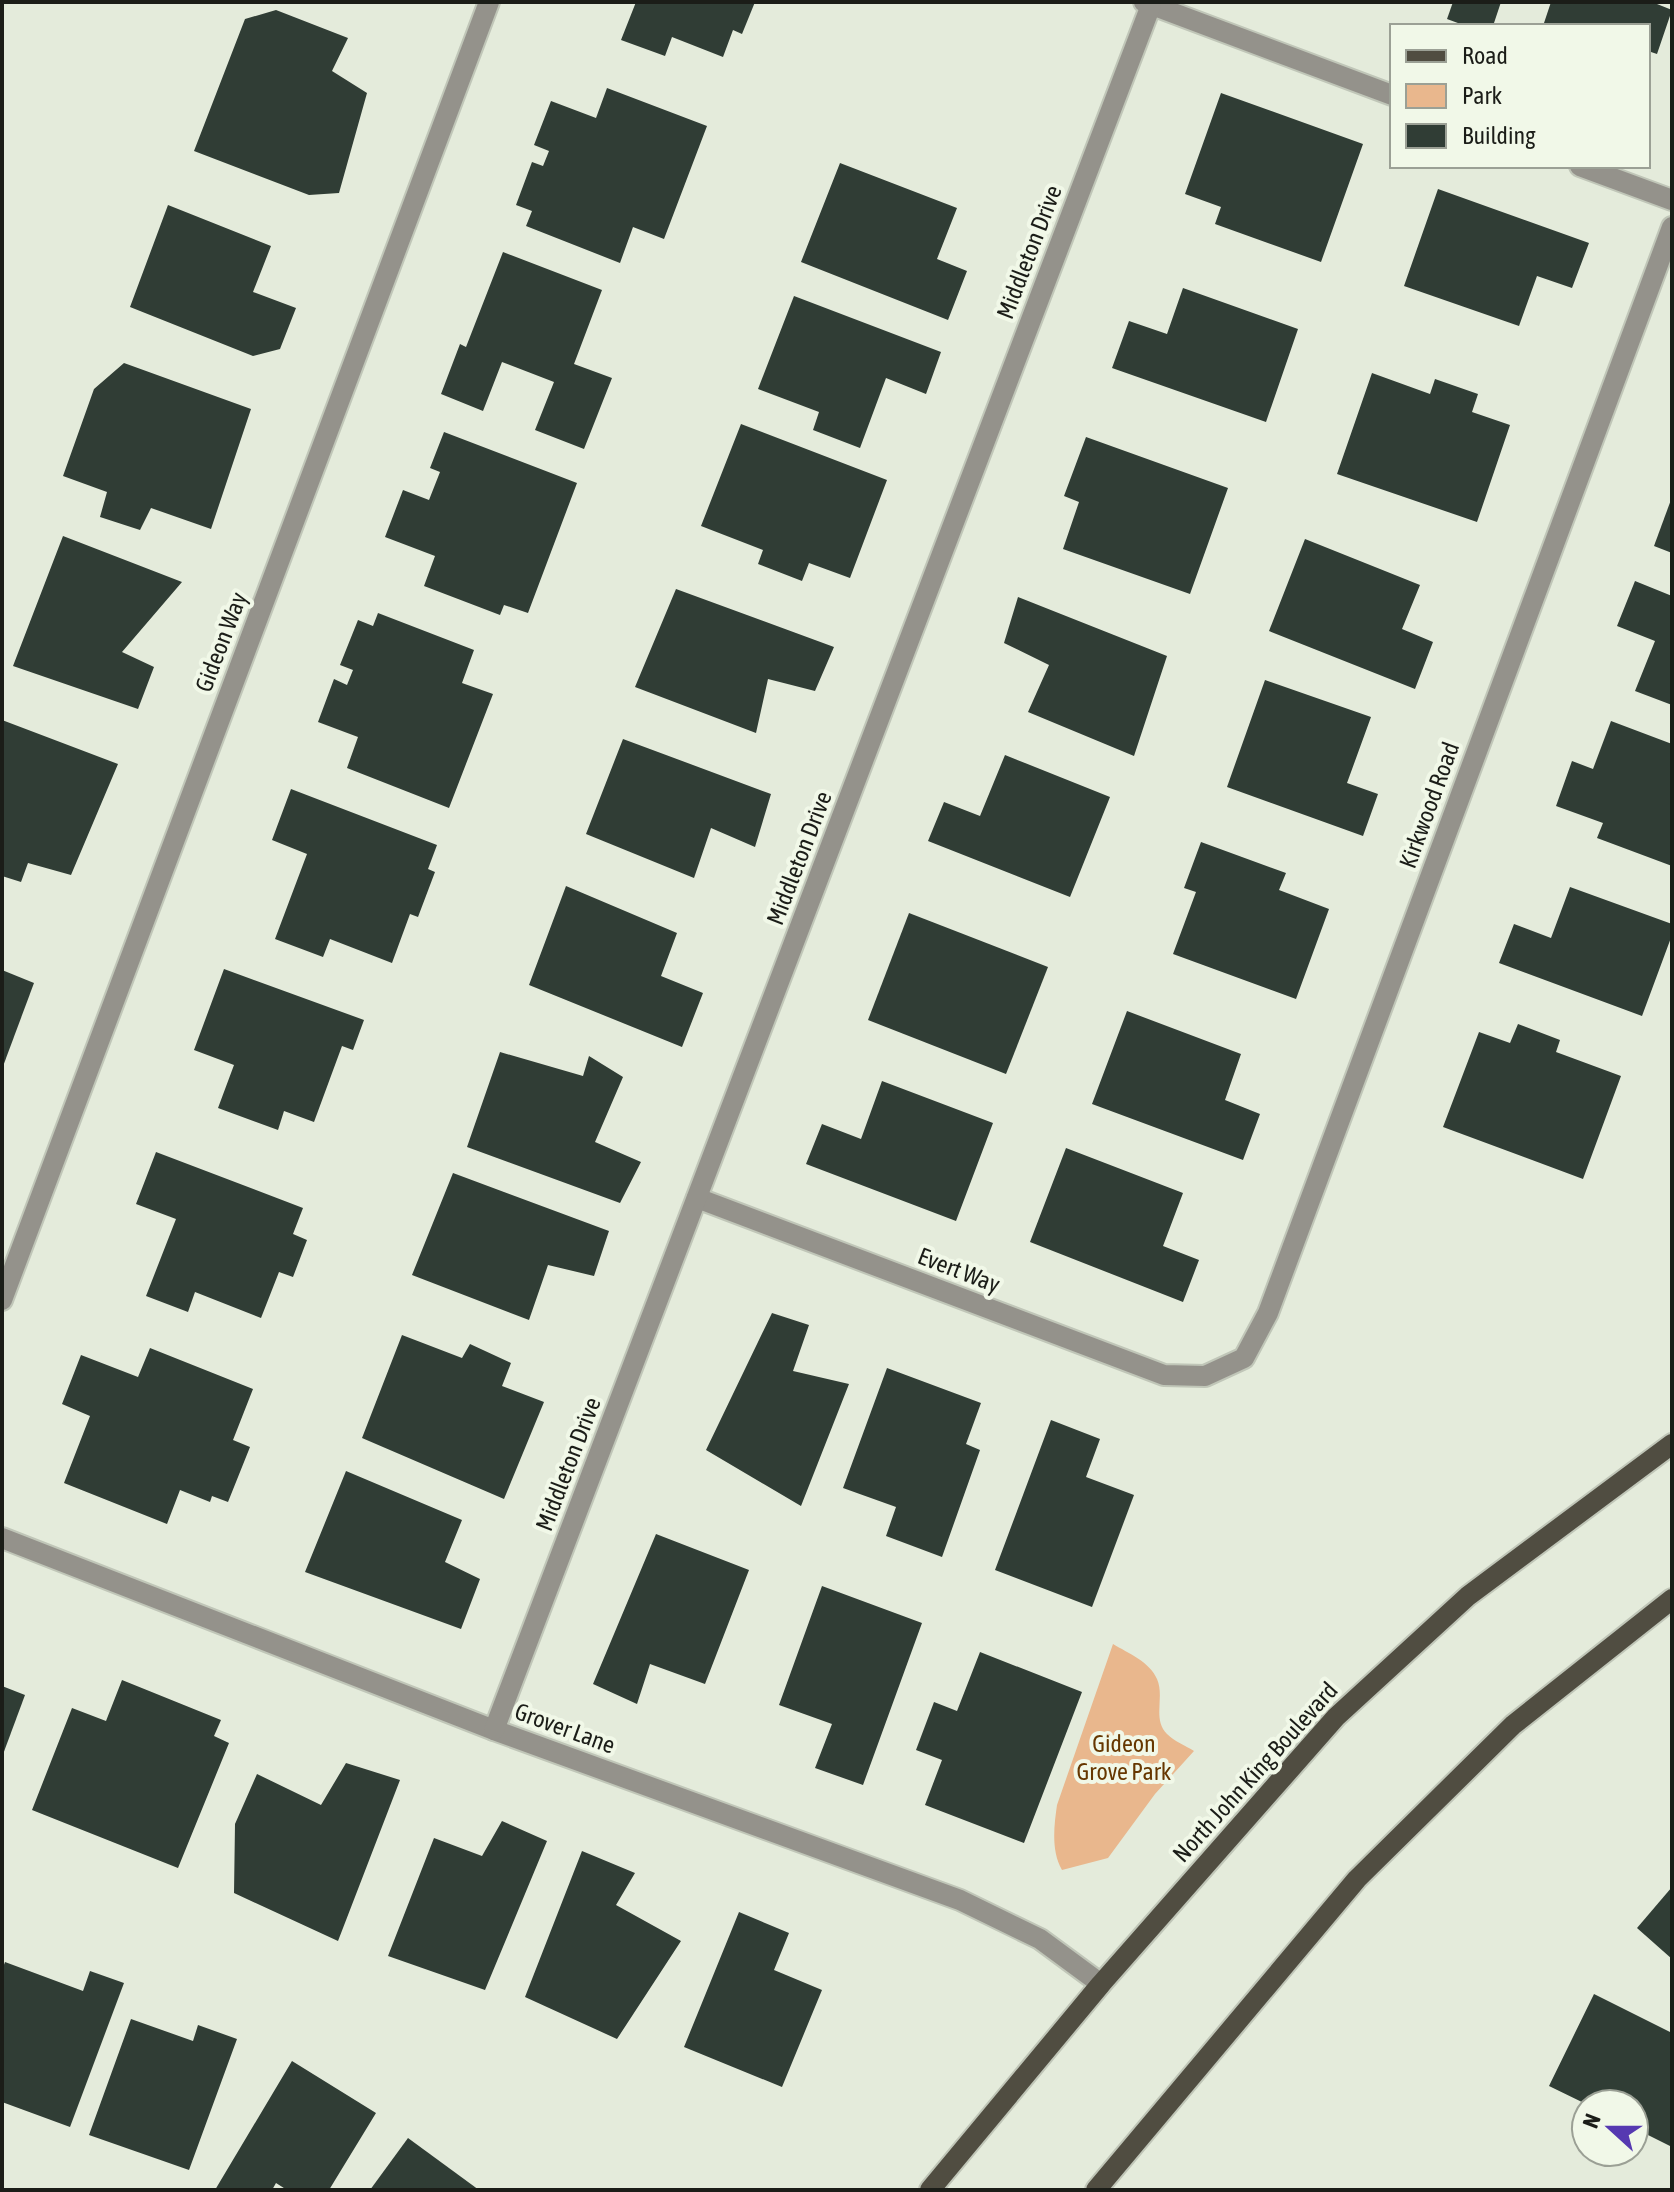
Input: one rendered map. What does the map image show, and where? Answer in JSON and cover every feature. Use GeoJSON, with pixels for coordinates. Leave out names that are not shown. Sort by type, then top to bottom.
{"type":"FeatureCollection","features":[{"type":"Feature","properties":{"kind":"main road","name":"North John King Boulevard"},"geometry":{"type":"LineString","coordinates":[[930,2190],[1101,1984],[1336,1717],[1468,1596],[1672,1444]]}},
{"type":"Feature","properties":{"kind":"main road"},"geometry":{"type":"LineString","coordinates":[[1096,2190],[1357,1879],[1513,1725],[1672,1599]]}},
{"type":"Feature","properties":{"kind":"street","name":"Gideon Way"},"geometry":{"type":"LineString","coordinates":[[2,1300],[489,2]]}},
{"type":"Feature","properties":{"kind":"street"},"geometry":{"type":"LineString","coordinates":[[1148,4],[1390,94]]}},
{"type":"Feature","properties":{"kind":"street","name":"Middleton Drive"},"geometry":{"type":"LineString","coordinates":[[494,1730],[1148,4]]}},
{"type":"Feature","properties":{"kind":"street"},"geometry":{"type":"LineString","coordinates":[[1585,168],[1672,200]]}},
{"type":"Feature","properties":{"kind":"street","name":"Kirkwood Road"},"geometry":{"type":"LineString","coordinates":[[1205,1376],[1244,1358],[1268,1313],[1672,227]]}},
{"type":"Feature","properties":{"kind":"street","name":"Evert Way"},"geometry":{"type":"LineString","coordinates":[[697,1198],[1164,1375],[1205,1376]]}},
{"type":"Feature","properties":{"kind":"street","name":"Grover Lane"},"geometry":{"type":"LineString","coordinates":[[2,1538],[494,1730],[960,1900],[1040,1939],[1101,1984]]}},
{"type":"Feature","properties":{"kind":"green space","name":"Gideon Grove Park"},"geometry":{"type":"Polygon","coordinates":[[[1113,1644],[1138,1658],[1154,1673],[1159,1686],[1159,1715],[1163,1728],[1173,1739],[1194,1751],[1155,1794],[1108,1858],[1062,1870],[1055,1847],[1057,1805],[1113,1644]]]}},
{"type":"Feature","properties":{"kind":"building"},"geometry":{"type":"Polygon","coordinates":[[[636,2],[755,2],[742,34],[733,30],[723,57],[672,37],[665,56],[621,40],[636,2]]]}},
{"type":"Feature","properties":{"kind":"building"},"geometry":{"type":"Polygon","coordinates":[[[1453,2],[1501,2],[1494,24],[1461,24],[1447,19],[1453,2]]]}},
{"type":"Feature","properties":{"kind":"building"},"geometry":{"type":"Polygon","coordinates":[[[1551,2],[1658,2],[1672,10],[1657,54],[1650,52],[1650,24],[1544,24],[1551,2]]]}},
{"type":"Feature","properties":{"kind":"building"},"geometry":{"type":"Polygon","coordinates":[[[276,10],[348,38],[332,71],[367,93],[339,193],[309,195],[194,151],[245,19],[276,10]]]}},
{"type":"Feature","properties":{"kind":"building"},"geometry":{"type":"Polygon","coordinates":[[[607,88],[707,126],[664,239],[633,227],[620,263],[526,226],[532,211],[516,205],[532,162],[543,166],[549,151],[534,145],[551,101],[596,118],[607,88]]]}},
{"type":"Feature","properties":{"kind":"building"},"geometry":{"type":"Polygon","coordinates":[[[1221,93],[1363,144],[1321,262],[1215,224],[1221,207],[1185,194],[1221,93]]]}},
{"type":"Feature","properties":{"kind":"building"},"geometry":{"type":"Polygon","coordinates":[[[840,163],[957,208],[937,259],[967,271],[948,320],[801,262],[840,163]]]}},
{"type":"Feature","properties":{"kind":"building"},"geometry":{"type":"Polygon","coordinates":[[[1438,189],[1589,243],[1572,288],[1537,276],[1519,326],[1404,286],[1438,189]]]}},
{"type":"Feature","properties":{"kind":"building"},"geometry":{"type":"Polygon","coordinates":[[[168,205],[271,246],[253,292],[296,308],[280,349],[253,356],[130,307],[168,205]]]}},
{"type":"Feature","properties":{"kind":"building"},"geometry":{"type":"Polygon","coordinates":[[[503,252],[602,290],[574,364],[612,378],[584,449],[535,430],[554,382],[502,362],[483,411],[441,394],[460,344],[466,347],[503,252]]]}},
{"type":"Feature","properties":{"kind":"building"},"geometry":{"type":"Polygon","coordinates":[[[1183,288],[1298,329],[1266,422],[1112,368],[1129,321],[1167,334],[1183,288]]]}},
{"type":"Feature","properties":{"kind":"building"},"geometry":{"type":"Polygon","coordinates":[[[794,296],[941,352],[926,394],[886,378],[860,448],[813,430],[819,412],[758,389],[794,296]]]}},
{"type":"Feature","properties":{"kind":"building"},"geometry":{"type":"Polygon","coordinates":[[[124,363],[251,409],[211,529],[151,508],[140,530],[100,517],[107,492],[63,476],[94,389],[124,363]]]}},
{"type":"Feature","properties":{"kind":"building"},"geometry":{"type":"Polygon","coordinates":[[[1372,373],[1430,394],[1435,379],[1478,394],[1472,412],[1510,425],[1477,522],[1337,474],[1372,373]]]}},
{"type":"Feature","properties":{"kind":"building"},"geometry":{"type":"Polygon","coordinates":[[[741,424],[887,480],[850,578],[809,563],[802,581],[758,564],[763,550],[701,526],[741,424]]]}},
{"type":"Feature","properties":{"kind":"building"},"geometry":{"type":"Polygon","coordinates":[[[444,432],[577,483],[528,613],[504,605],[500,615],[424,586],[435,556],[385,537],[403,490],[429,500],[440,472],[430,468],[444,432]]]}},
{"type":"Feature","properties":{"kind":"building"},"geometry":{"type":"Polygon","coordinates":[[[1086,437],[1228,488],[1190,594],[1063,549],[1079,502],[1064,496],[1086,437]]]}},
{"type":"Feature","properties":{"kind":"building"},"geometry":{"type":"Polygon","coordinates":[[[1672,497],[1672,553],[1654,546],[1672,497]]]}},
{"type":"Feature","properties":{"kind":"building"},"geometry":{"type":"Polygon","coordinates":[[[63,536],[182,582],[122,652],[154,667],[138,709],[13,666],[63,536]]]}},
{"type":"Feature","properties":{"kind":"building"},"geometry":{"type":"Polygon","coordinates":[[[1305,539],[1420,585],[1402,629],[1433,642],[1415,689],[1269,631],[1305,539]]]}},
{"type":"Feature","properties":{"kind":"building"},"geometry":{"type":"Polygon","coordinates":[[[1635,581],[1672,596],[1672,705],[1635,691],[1655,641],[1617,626],[1635,581]]]}},
{"type":"Feature","properties":{"kind":"building"},"geometry":{"type":"Polygon","coordinates":[[[676,589],[834,647],[815,691],[768,679],[756,733],[635,687],[676,589]]]}},
{"type":"Feature","properties":{"kind":"building"},"geometry":{"type":"Polygon","coordinates":[[[1018,597],[1167,656],[1134,756],[1028,712],[1049,665],[1004,643],[1018,597]]]}},
{"type":"Feature","properties":{"kind":"building"},"geometry":{"type":"Polygon","coordinates":[[[378,613],[474,650],[462,683],[493,694],[449,808],[347,768],[358,737],[318,722],[334,679],[347,685],[353,670],[340,665],[358,620],[373,626],[378,613]]]}},
{"type":"Feature","properties":{"kind":"building"},"geometry":{"type":"Polygon","coordinates":[[[1265,680],[1371,717],[1347,783],[1378,794],[1363,836],[1227,787],[1265,680]]]}},
{"type":"Feature","properties":{"kind":"building"},"geometry":{"type":"Polygon","coordinates":[[[2,720],[118,764],[71,875],[28,863],[21,882],[2,876],[2,720]]]}},
{"type":"Feature","properties":{"kind":"building"},"geometry":{"type":"Polygon","coordinates":[[[1611,721],[1672,744],[1672,866],[1597,838],[1603,823],[1556,806],[1572,761],[1593,769],[1611,721]]]}},
{"type":"Feature","properties":{"kind":"building"},"geometry":{"type":"Polygon","coordinates":[[[623,739],[771,794],[755,847],[711,828],[694,878],[586,834],[623,739]]]}},
{"type":"Feature","properties":{"kind":"building"},"geometry":{"type":"Polygon","coordinates":[[[1005,755],[1110,797],[1070,897],[928,841],[944,802],[980,816],[1005,755]]]}},
{"type":"Feature","properties":{"kind":"building"},"geometry":{"type":"Polygon","coordinates":[[[291,789],[437,845],[428,869],[435,872],[418,917],[410,914],[392,963],[330,939],[323,957],[275,939],[307,854],[272,840],[291,789]]]}},
{"type":"Feature","properties":{"kind":"building"},"geometry":{"type":"Polygon","coordinates":[[[1201,842],[1286,873],[1279,890],[1329,909],[1296,999],[1173,954],[1196,892],[1184,888],[1201,842]]]}},
{"type":"Feature","properties":{"kind":"building"},"geometry":{"type":"Polygon","coordinates":[[[566,886],[677,933],[661,976],[703,993],[682,1047],[529,985],[566,886]]]}},
{"type":"Feature","properties":{"kind":"building"},"geometry":{"type":"Polygon","coordinates":[[[1570,887],[1672,924],[1672,935],[1642,1016],[1499,963],[1514,924],[1551,938],[1570,887]]]}},
{"type":"Feature","properties":{"kind":"building"},"geometry":{"type":"Polygon","coordinates":[[[909,913],[1048,967],[1006,1074],[868,1020],[909,913]]]}},
{"type":"Feature","properties":{"kind":"building"},"geometry":{"type":"Polygon","coordinates":[[[224,969],[364,1020],[353,1050],[342,1046],[314,1122],[284,1111],[278,1130],[218,1108],[234,1065],[194,1050],[224,969]]]}},
{"type":"Feature","properties":{"kind":"building"},"geometry":{"type":"Polygon","coordinates":[[[2,970],[34,983],[2,1069],[2,970]]]}},
{"type":"Feature","properties":{"kind":"building"},"geometry":{"type":"Polygon","coordinates":[[[1127,1011],[1241,1054],[1225,1100],[1260,1114],[1243,1160],[1092,1104],[1127,1011]]]}},
{"type":"Feature","properties":{"kind":"building"},"geometry":{"type":"Polygon","coordinates":[[[1518,1024],[1560,1040],[1556,1052],[1621,1076],[1583,1179],[1443,1127],[1479,1032],[1510,1043],[1518,1024]]]}},
{"type":"Feature","properties":{"kind":"building"},"geometry":{"type":"Polygon","coordinates":[[[500,1052],[583,1076],[589,1056],[623,1077],[595,1142],[641,1162],[620,1203],[467,1147],[500,1052]]]}},
{"type":"Feature","properties":{"kind":"building"},"geometry":{"type":"Polygon","coordinates":[[[882,1081],[993,1123],[956,1221],[806,1164],[822,1124],[861,1139],[882,1081]]]}},
{"type":"Feature","properties":{"kind":"building"},"geometry":{"type":"Polygon","coordinates":[[[1066,1148],[1183,1193],[1163,1246],[1199,1260],[1183,1302],[1030,1242],[1066,1148]]]}},
{"type":"Feature","properties":{"kind":"building"},"geometry":{"type":"Polygon","coordinates":[[[156,1152],[303,1208],[293,1234],[307,1240],[293,1277],[279,1272],[261,1318],[195,1292],[188,1312],[146,1296],[176,1219],[136,1204],[156,1152]]]}},
{"type":"Feature","properties":{"kind":"building"},"geometry":{"type":"Polygon","coordinates":[[[453,1173],[609,1231],[594,1276],[548,1265],[529,1320],[412,1275],[453,1173]]]}},
{"type":"Feature","properties":{"kind":"building"},"geometry":{"type":"Polygon","coordinates":[[[772,1313],[809,1325],[793,1371],[849,1384],[801,1506],[706,1450],[772,1313]]]}},
{"type":"Feature","properties":{"kind":"building"},"geometry":{"type":"Polygon","coordinates":[[[402,1335],[462,1358],[470,1344],[511,1363],[502,1386],[544,1402],[504,1499],[362,1438],[402,1335]]]}},
{"type":"Feature","properties":{"kind":"building"},"geometry":{"type":"Polygon","coordinates":[[[150,1348],[253,1389],[233,1440],[250,1447],[228,1502],[212,1496],[210,1502],[180,1490],[167,1524],[64,1483],[90,1416],[62,1404],[81,1355],[138,1377],[150,1348]]]}},
{"type":"Feature","properties":{"kind":"building"},"geometry":{"type":"Polygon","coordinates":[[[887,1368],[981,1403],[966,1444],[980,1450],[942,1557],[886,1536],[896,1507],[843,1488],[887,1368]]]}},
{"type":"Feature","properties":{"kind":"building"},"geometry":{"type":"Polygon","coordinates":[[[1051,1420],[1100,1439],[1086,1477],[1134,1495],[1092,1607],[995,1570],[1051,1420]]]}},
{"type":"Feature","properties":{"kind":"building"},"geometry":{"type":"Polygon","coordinates":[[[346,1471],[462,1520],[445,1562],[480,1579],[461,1629],[305,1572],[346,1471]]]}},
{"type":"Feature","properties":{"kind":"building"},"geometry":{"type":"Polygon","coordinates":[[[656,1534],[749,1570],[705,1684],[650,1664],[637,1704],[593,1684],[656,1534]]]}},
{"type":"Feature","properties":{"kind":"building"},"geometry":{"type":"Polygon","coordinates":[[[822,1586],[922,1623],[863,1785],[815,1768],[832,1724],[779,1705],[822,1586]]]}},
{"type":"Feature","properties":{"kind":"building"},"geometry":{"type":"Polygon","coordinates":[[[980,1652],[1082,1692],[1024,1843],[925,1805],[942,1760],[916,1750],[934,1702],[957,1711],[980,1652]]]}},
{"type":"Feature","properties":{"kind":"building"},"geometry":{"type":"Polygon","coordinates":[[[122,1680],[221,1720],[214,1736],[229,1743],[178,1868],[32,1810],[72,1708],[106,1721],[122,1680]]]}},
{"type":"Feature","properties":{"kind":"building"},"geometry":{"type":"Polygon","coordinates":[[[2,1686],[25,1695],[2,1757],[2,1686]]]}},
{"type":"Feature","properties":{"kind":"building"},"geometry":{"type":"Polygon","coordinates":[[[346,1763],[400,1780],[338,1941],[234,1893],[235,1824],[257,1774],[321,1805],[346,1763]]]}},
{"type":"Feature","properties":{"kind":"building"},"geometry":{"type":"Polygon","coordinates":[[[502,1821],[547,1841],[485,1990],[388,1956],[434,1838],[482,1856],[502,1821]]]}},
{"type":"Feature","properties":{"kind":"building"},"geometry":{"type":"Polygon","coordinates":[[[582,1851],[635,1873],[616,1905],[681,1941],[617,2039],[525,1997],[582,1851]]]}},
{"type":"Feature","properties":{"kind":"building"},"geometry":{"type":"Polygon","coordinates":[[[1672,1887],[1672,1959],[1637,1928],[1672,1887]]]}},
{"type":"Feature","properties":{"kind":"building"},"geometry":{"type":"Polygon","coordinates":[[[739,1912],[789,1933],[774,1970],[822,1990],[782,2087],[684,2047],[739,1912]]]}},
{"type":"Feature","properties":{"kind":"building"},"geometry":{"type":"Polygon","coordinates":[[[5,1962],[83,1991],[90,1971],[124,1983],[70,2127],[2,2102],[2,1970],[5,1962]]]}},
{"type":"Feature","properties":{"kind":"building"},"geometry":{"type":"Polygon","coordinates":[[[1594,1994],[1672,2033],[1672,2147],[1650,2136],[1650,2088],[1570,2088],[1570,2096],[1549,2086],[1594,1994]]]}},
{"type":"Feature","properties":{"kind":"building"},"geometry":{"type":"Polygon","coordinates":[[[131,2019],[193,2041],[198,2025],[237,2039],[189,2170],[89,2135],[131,2019]]]}},
{"type":"Feature","properties":{"kind":"building"},"geometry":{"type":"Polygon","coordinates":[[[292,2061],[376,2113],[329,2190],[287,2190],[276,2183],[272,2190],[215,2190],[292,2061]]]}},
{"type":"Feature","properties":{"kind":"building"},"geometry":{"type":"Polygon","coordinates":[[[408,2138],[479,2190],[370,2190],[408,2138]]]}}]}
